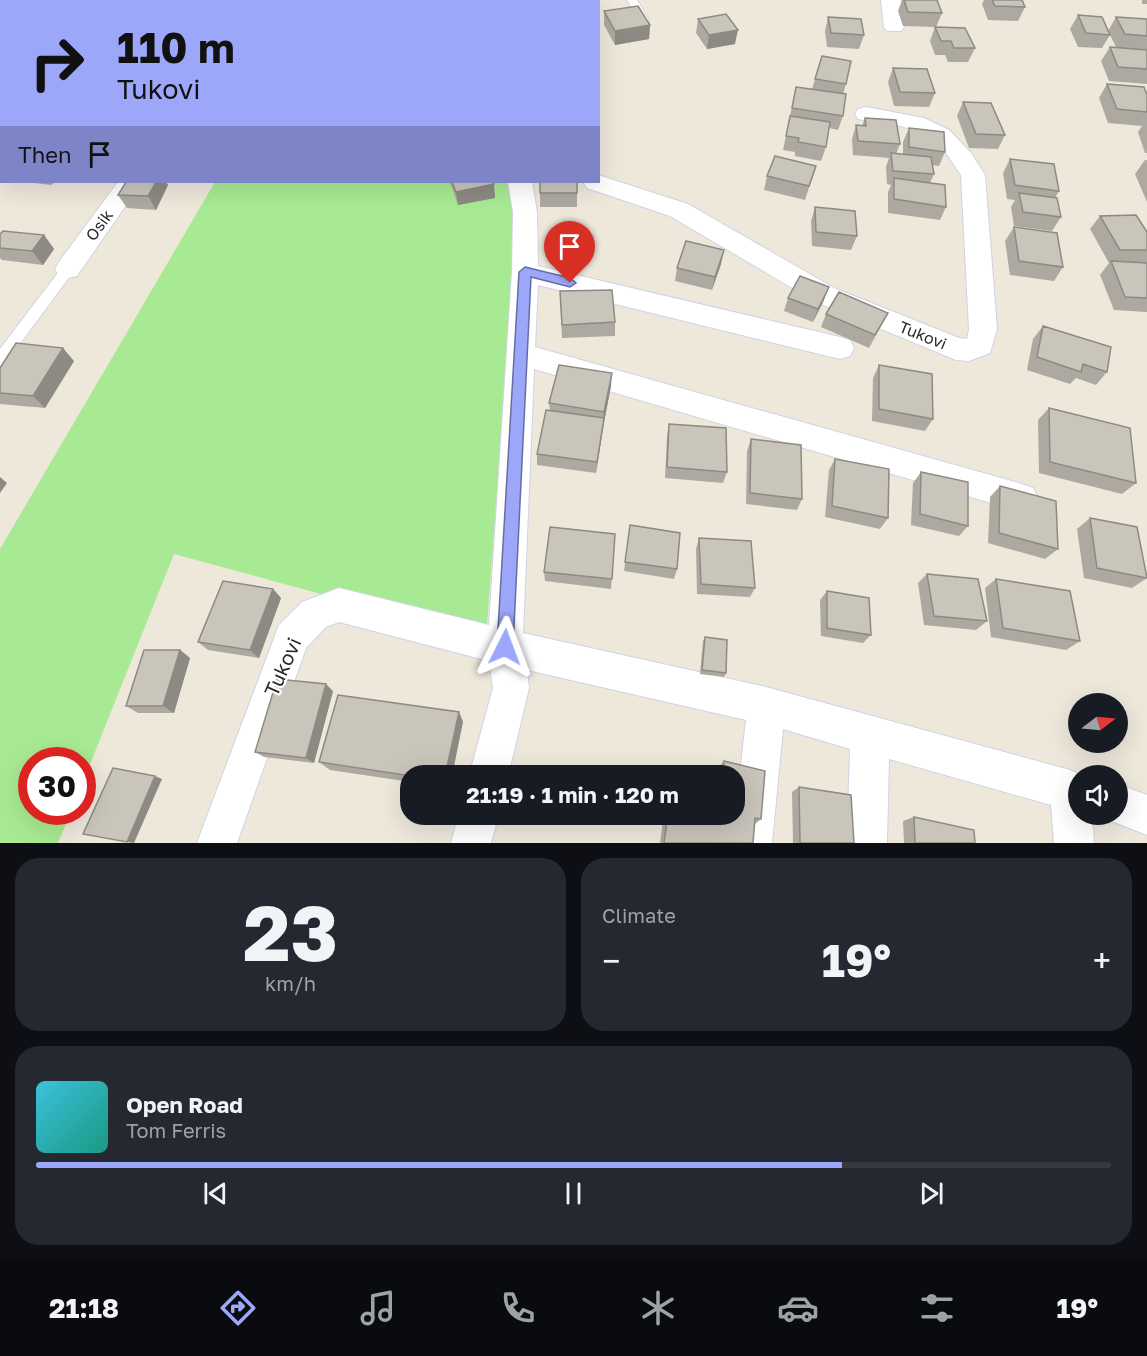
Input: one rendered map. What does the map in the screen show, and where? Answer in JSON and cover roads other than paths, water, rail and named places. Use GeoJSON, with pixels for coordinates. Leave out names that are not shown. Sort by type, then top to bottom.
{"type":"FeatureCollection","features":[{"type":"Feature","properties":{"kind":"street"},"geometry":{"type":"LineString","coordinates":[[891,0],[894,27]]}},
{"type":"Feature","properties":{"kind":"street","name":"Tukovi"},"geometry":{"type":"LineString","coordinates":[[598,183],[679,210],[825,295],[956,348],[969,350],[980,345],[983,329],[973,175],[961,153],[945,136],[915,122],[866,114]]}},
{"type":"Feature","properties":{"kind":"street","name":"Osik"},"geometry":{"type":"LineString","coordinates":[[68,269],[129,183]]}},
{"type":"Feature","properties":{"kind":"street"},"geometry":{"type":"LineString","coordinates":[[491,765],[510,688],[505,647],[525,272],[525,212],[520,183]]}},
{"type":"Feature","properties":{"kind":"street"},"geometry":{"type":"LineString","coordinates":[[525,272],[840,348]]}},
{"type":"Feature","properties":{"kind":"street"},"geometry":{"type":"LineString","coordinates":[[520,354],[1022,498]]}},
{"type":"Feature","properties":{"kind":"street","name":"Tukovi"},"geometry":{"type":"LineString","coordinates":[[216,843],[292,637],[314,614],[339,605],[505,647],[766,706],[1068,789]]}},
{"type":"Feature","properties":{"kind":"street"},"geometry":{"type":"LineString","coordinates":[[752,843],[766,706]]}},
{"type":"Feature","properties":{"kind":"street"},"geometry":{"type":"LineString","coordinates":[[867,843],[870,736]]}},
{"type":"Feature","properties":{"kind":"street"},"geometry":{"type":"LineString","coordinates":[[1128,808],[1147,815]]}},
{"type":"Feature","properties":{"kind":"street"},"geometry":{"type":"LineString","coordinates":[[471,843],[476,825]]}},
{"type":"Feature","properties":{"kind":"street"},"geometry":{"type":"LineString","coordinates":[[1074,825],[1074,843]]}},
{"type":"Feature","properties":{"kind":"lane"},"geometry":{"type":"LineString","coordinates":[[632,0],[644,20]]}},
{"type":"Feature","properties":{"kind":"lane"},"geometry":{"type":"LineString","coordinates":[[0,360],[68,269]]}}]}
